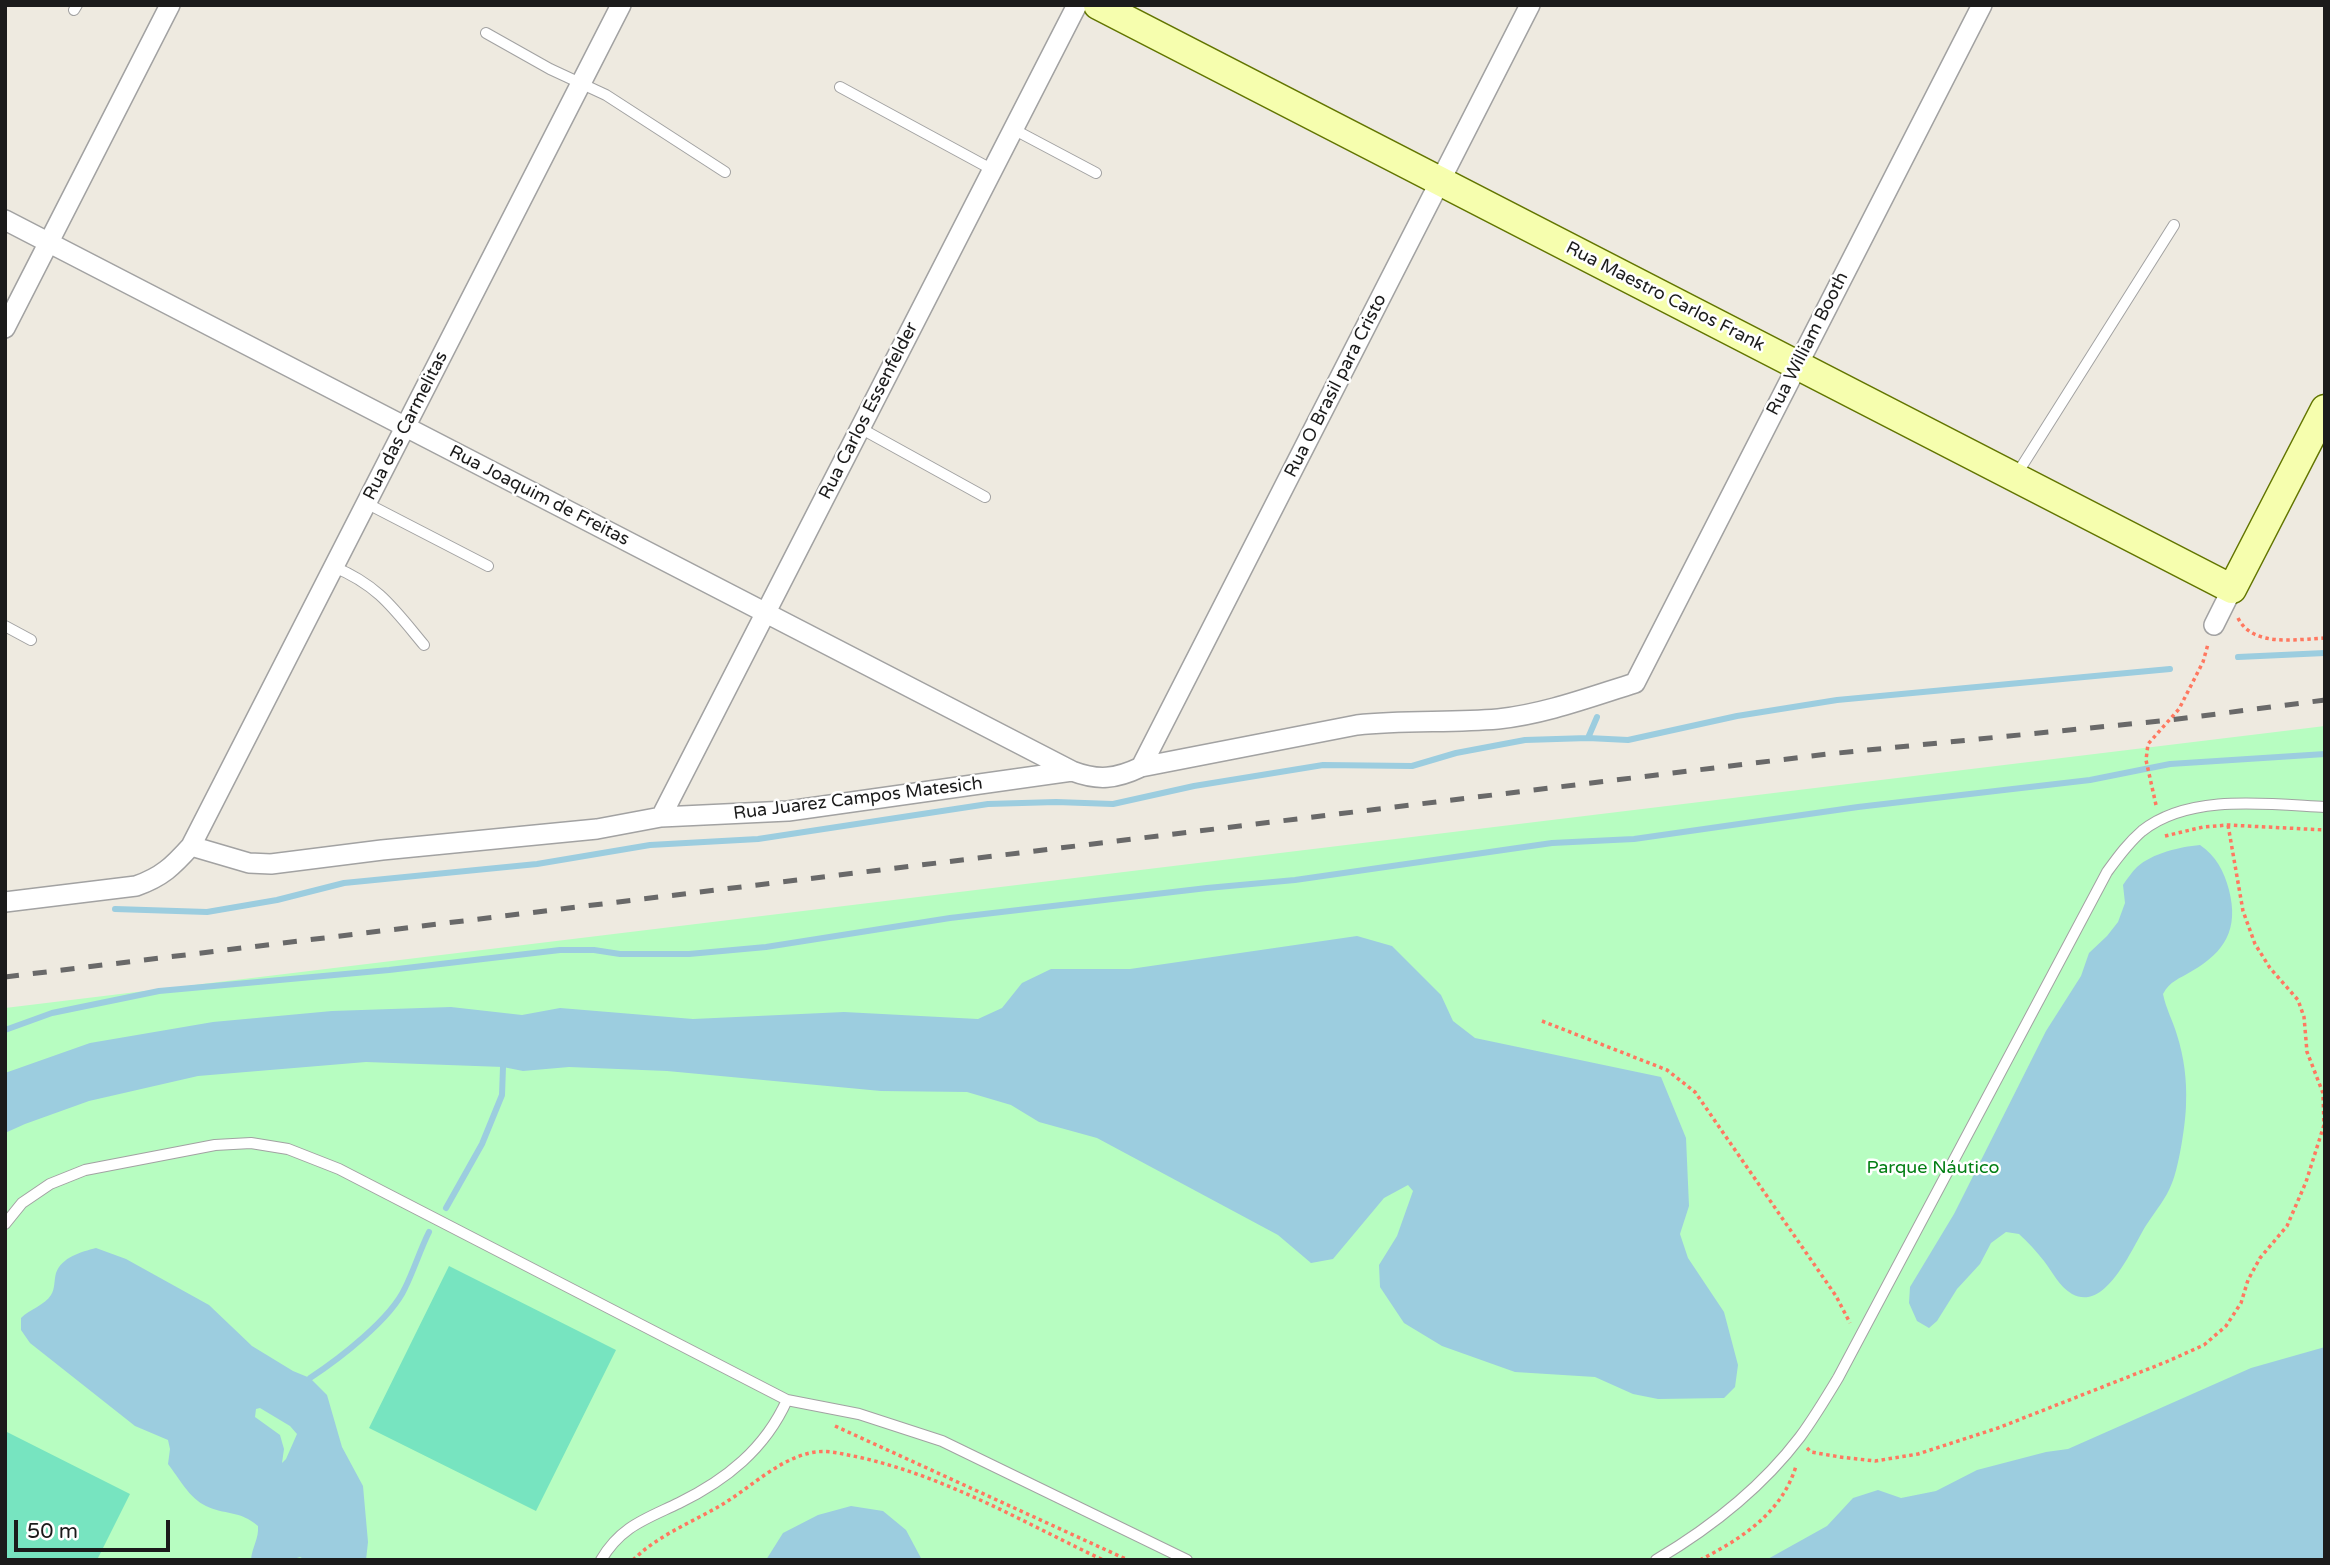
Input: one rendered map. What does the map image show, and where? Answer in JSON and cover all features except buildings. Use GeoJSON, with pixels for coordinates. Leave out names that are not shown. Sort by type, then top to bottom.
{"type":"FeatureCollection","features":[{"type":"Feature","properties":{"kind":"street"},"geometry":{"type":"LineString","coordinates":[[5,328],[170,5]]}},
{"type":"Feature","properties":{"kind":"street","name":"Rua das Carmelitas"},"geometry":{"type":"LineString","coordinates":[[191,846],[621,5]]}},
{"type":"Feature","properties":{"kind":"street","name":"Rua Carlos Essenfelder"},"geometry":{"type":"LineString","coordinates":[[661,817],[1077,5]]}},
{"type":"Feature","properties":{"kind":"street","name":"Rua Maestro Carlos Frank"},"geometry":{"type":"LineString","coordinates":[[1098,5],[2232,589]]}},
{"type":"Feature","properties":{"kind":"street","name":"Rua O Brasil para Cristo"},"geometry":{"type":"LineString","coordinates":[[1141,767],[1530,5]]}},
{"type":"Feature","properties":{"kind":"street","name":"Rua William Booth"},"geometry":{"type":"LineString","coordinates":[[1635,683],[1982,5]]}},
{"type":"Feature","properties":{"kind":"street","name":"Rua Joaquim de Freitas"},"geometry":{"type":"LineString","coordinates":[[5,220],[1072,771]]}},
{"type":"Feature","properties":{"kind":"street"},"geometry":{"type":"LineString","coordinates":[[2214,625],[2325,409]]}},
{"type":"Feature","properties":{"kind":"street","name":"Rua Juarez Campos Matesich"},"geometry":{"type":"LineString","coordinates":[[191,846],[249,863],[271,863],[597,829],[661,817],[788,811],[1072,771],[1096,779],[1110,779],[1141,767],[1357,725],[1511,717],[1567,704],[1635,683]]}},
{"type":"Feature","properties":{"kind":"street"},"geometry":{"type":"LineString","coordinates":[[5,902],[136,886],[156,878],[172,867],[191,846]]}},
{"type":"Feature","properties":{"kind":"lane"},"geometry":{"type":"LineString","coordinates":[[486,33],[606,95],[726,172]]}},
{"type":"Feature","properties":{"kind":"lane"},"geometry":{"type":"LineString","coordinates":[[840,87],[993,170]]}},
{"type":"Feature","properties":{"kind":"lane"},"geometry":{"type":"LineString","coordinates":[[1013,129],[1096,173]]}},
{"type":"Feature","properties":{"kind":"lane"},"geometry":{"type":"LineString","coordinates":[[2015,477],[2174,225]]}},
{"type":"Feature","properties":{"kind":"lane"},"geometry":{"type":"LineString","coordinates":[[860,428],[985,497]]}},
{"type":"Feature","properties":{"kind":"lane"},"geometry":{"type":"LineString","coordinates":[[366,503],[488,566]]}},
{"type":"Feature","properties":{"kind":"lane"},"geometry":{"type":"LineString","coordinates":[[334,567],[371,586],[424,645]]}},
{"type":"Feature","properties":{"kind":"lane"},"geometry":{"type":"LineString","coordinates":[[5,626],[31,640]]}},
{"type":"Feature","properties":{"kind":"lane"},"geometry":{"type":"LineString","coordinates":[[1656,1560],[1692,1539],[1734,1505],[1798,1440],[1838,1378],[2107,872],[2125,846],[2160,820],[2201,806],[2249,804],[2325,807]]}},
{"type":"Feature","properties":{"kind":"lane"},"geometry":{"type":"LineString","coordinates":[[5,1224],[22,1203],[50,1184],[85,1170],[215,1146],[251,1143],[288,1149],[339,1169],[787,1400],[859,1414],[942,1441],[1187,1560]]}},
{"type":"Feature","properties":{"kind":"lane"},"geometry":{"type":"LineString","coordinates":[[601,1560],[620,1534],[715,1483],[743,1462],[777,1422],[787,1400]]}},
{"type":"Feature","properties":{"kind":"path"},"geometry":{"type":"LineString","coordinates":[[2232,589],[2238,618],[2242,626],[2251,633],[2285,640],[2325,638]]}},
{"type":"Feature","properties":{"kind":"path"},"geometry":{"type":"LineString","coordinates":[[2160,820],[2146,760],[2148,744],[2179,709],[2203,662],[2214,625]]}},
{"type":"Feature","properties":{"kind":"path"},"geometry":{"type":"LineString","coordinates":[[1798,1440],[1811,1451],[1840,1457],[1875,1461],[1918,1454],[1998,1428],[2166,1362],[2204,1345],[2226,1326],[2241,1303],[2248,1280],[2260,1258],[2287,1226],[2306,1182],[2324,1125],[2323,1093],[2307,1052],[2304,1017],[2298,1000],[2270,968],[2255,944],[2243,911],[2228,825]]}},
{"type":"Feature","properties":{"kind":"path"},"geometry":{"type":"LineString","coordinates":[[2162,837],[2203,827],[2228,825],[2325,830]]}},
{"type":"Feature","properties":{"kind":"path"},"geometry":{"type":"LineString","coordinates":[[1542,1021],[1667,1070],[1695,1092],[1836,1296],[1858,1340]]}},
{"type":"Feature","properties":{"kind":"path"},"geometry":{"type":"LineString","coordinates":[[827,1422],[1128,1560]]}},
{"type":"Feature","properties":{"kind":"path"},"geometry":{"type":"LineString","coordinates":[[1700,1560],[1723,1548],[1767,1516],[1792,1480],[1798,1440]]}},
{"type":"Feature","properties":{"kind":"path"},"geometry":{"type":"LineString","coordinates":[[633,1560],[660,1538],[728,1501],[793,1459],[823,1451],[886,1463],[919,1474],[1104,1560]]}},
{"type":"Feature","properties":{"kind":"green space","name":"Parque Náutico"},"geometry":{"type":"Polygon","coordinates":[[[2325,726],[2325,1560],[5,1560],[5,1008],[2325,726]]]}},
{"type":"Feature","properties":{"kind":"green space"},"geometry":{"type":"Polygon","coordinates":[[[449,1266],[616,1350],[536,1511],[369,1428],[449,1266]]]}},
{"type":"Feature","properties":{"kind":"green space"},"geometry":{"type":"Polygon","coordinates":[[[5,1431],[130,1494],[97,1560],[5,1560],[5,1431]]]}},
{"type":"Feature","properties":{"kind":"water"},"geometry":{"type":"Polygon","coordinates":[[[2200,845],[2211,854],[2222,870],[2229,890],[2232,916],[2227,938],[2221,947],[2203,964],[2172,983],[2163,994],[2182,1052],[2186,1095],[2180,1155],[2167,1194],[2117,1274],[2097,1294],[2085,1297],[2067,1291],[2019,1234],[2006,1232],[1991,1243],[1980,1264],[1957,1289],[1937,1321],[1929,1328],[1917,1321],[1909,1303],[1910,1287],[1954,1214],[2046,1031],[2081,976],[2089,953],[2118,922],[2125,903],[2123,885],[2137,867],[2158,854],[2200,845]]]}},
{"type":"Feature","properties":{"kind":"water"},"geometry":{"type":"Polygon","coordinates":[[[1357,936],[1392,946],[1441,995],[1453,1021],[1475,1038],[1661,1077],[1686,1138],[1689,1206],[1680,1234],[1688,1258],[1724,1312],[1738,1365],[1735,1387],[1724,1398],[1658,1399],[1633,1394],[1595,1377],[1515,1372],[1442,1346],[1404,1323],[1380,1287],[1379,1265],[1397,1236],[1413,1191],[1408,1185],[1384,1198],[1333,1259],[1311,1263],[1278,1235],[1097,1138],[1039,1122],[1011,1105],[967,1092],[881,1091],[667,1071],[569,1067],[523,1071],[503,1067],[366,1062],[198,1076],[89,1101],[5,1133],[5,1073],[90,1043],[213,1022],[332,1011],[451,1007],[522,1015],[560,1008],[693,1019],[844,1012],[978,1019],[1002,1008],[1022,983],[1051,969],[1130,969],[1357,936]]]}},
{"type":"Feature","properties":{"kind":"water"},"geometry":{"type":"Polygon","coordinates":[[[96,1248],[126,1259],[209,1305],[252,1346],[310,1378],[327,1395],[342,1447],[363,1486],[368,1542],[366,1560],[306,1560],[300,1557],[290,1560],[251,1560],[258,1526],[245,1517],[213,1509],[200,1502],[189,1493],[168,1464],[168,1440],[135,1426],[30,1343],[21,1330],[21,1318],[51,1295],[56,1273],[63,1263],[73,1256],[96,1248]],[[260,1408],[256,1409],[255,1417],[280,1435],[284,1449],[282,1463],[297,1434],[290,1426],[260,1408]]]}},
{"type":"Feature","properties":{"kind":"water"},"geometry":{"type":"Polygon","coordinates":[[[2325,1347],[2325,1560],[1766,1560],[1827,1526],[1853,1498],[1878,1490],[1901,1498],[1936,1491],[1977,1470],[2068,1449],[2251,1368],[2325,1347]]]}},
{"type":"Feature","properties":{"kind":"water"},"geometry":{"type":"Polygon","coordinates":[[[851,1506],[883,1511],[906,1530],[922,1560],[766,1560],[783,1533],[818,1515],[851,1506]]]}},
{"type":"Feature","properties":{"kind":"waterway"},"geometry":{"type":"LineString","coordinates":[[2238,657],[2325,653]]}},
{"type":"Feature","properties":{"kind":"waterway"},"geometry":{"type":"LineString","coordinates":[[115,909],[207,912],[277,900],[344,883],[537,864],[650,845],[758,839],[988,804],[1113,804],[1194,786],[1323,765],[1412,766],[1456,753],[1525,740],[1628,740],[1737,716],[1837,700],[2170,669]]}},
{"type":"Feature","properties":{"kind":"waterway"},"geometry":{"type":"LineString","coordinates":[[1588,738],[1597,717]]}},
{"type":"Feature","properties":{"kind":"waterway"},"geometry":{"type":"LineString","coordinates":[[5,1030],[52,1013],[159,991],[389,970],[560,950],[594,950],[620,954],[689,954],[766,947],[950,918],[1295,880],[1552,843],[1634,839],[1858,807],[2090,780],[2170,764],[2325,754]]}},
{"type":"Feature","properties":{"kind":"waterway"},"geometry":{"type":"LineString","coordinates":[[446,1208],[482,1144],[502,1095],[503,1067]]}},
{"type":"Feature","properties":{"kind":"waterway"},"geometry":{"type":"LineString","coordinates":[[310,1378],[349,1349],[376,1325],[398,1300],[429,1232]]}},
{"type":"Feature","properties":{"kind":"railway"},"geometry":{"type":"LineString","coordinates":[[5,977],[1828,754],[2170,720],[2325,700]]}}]}
